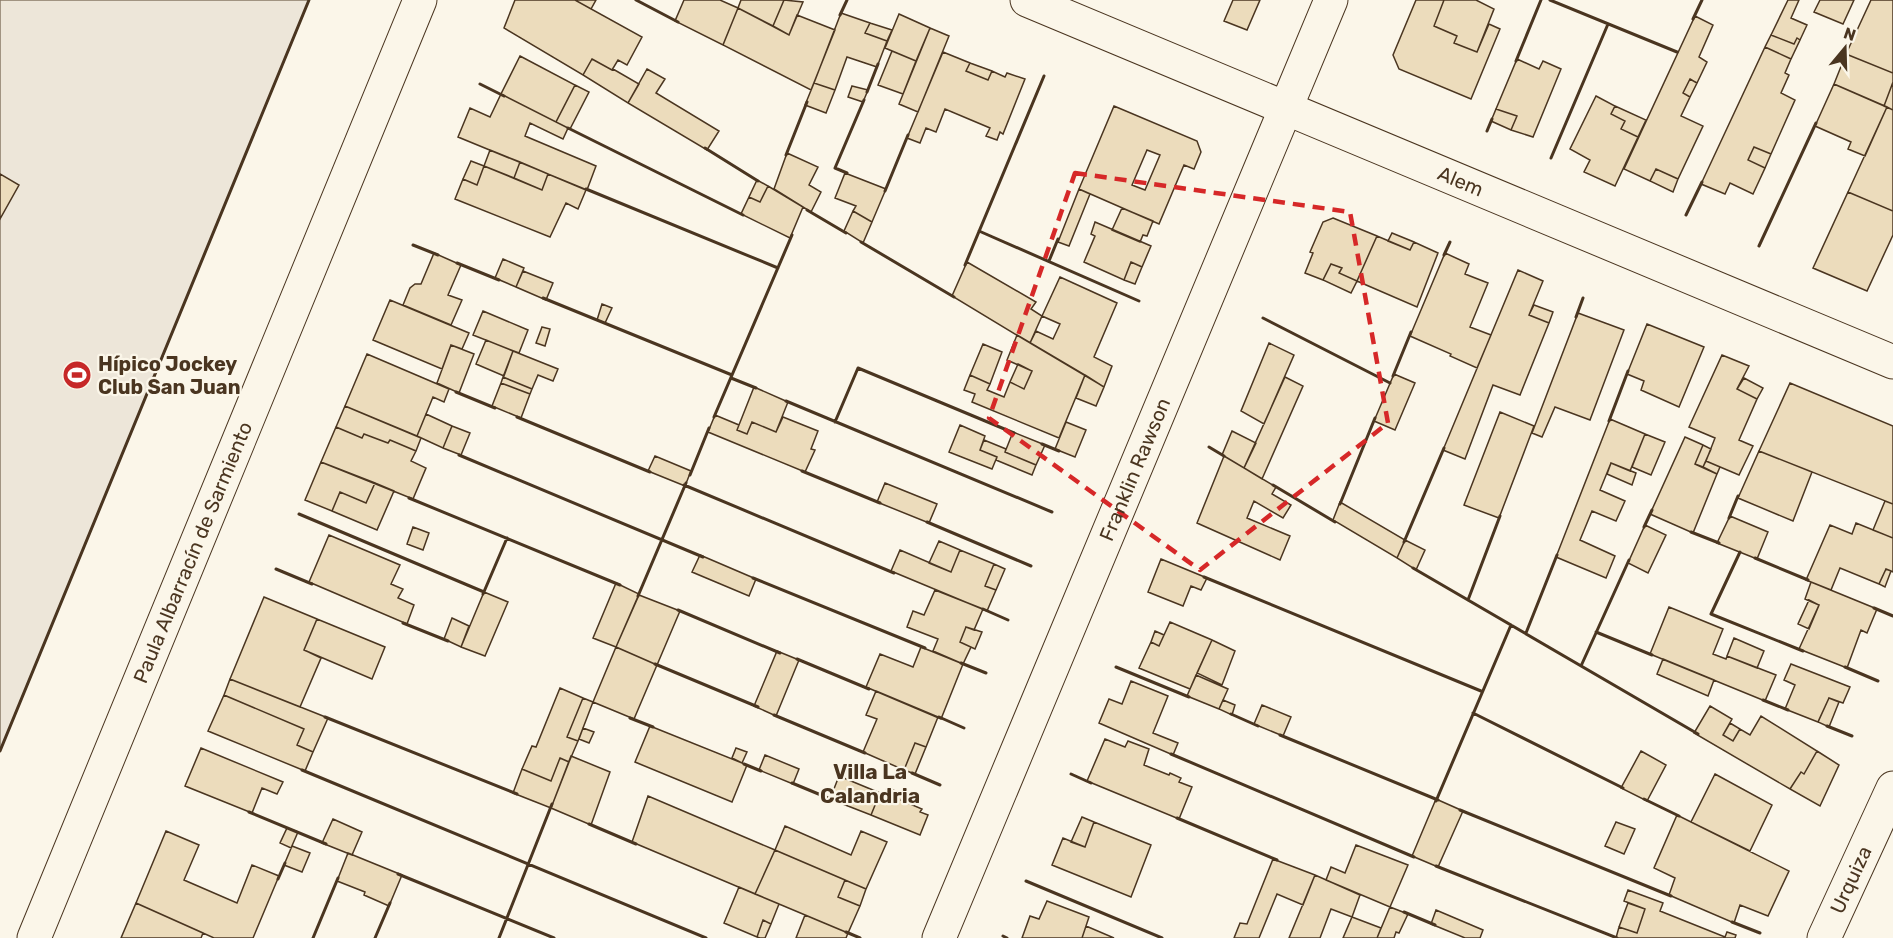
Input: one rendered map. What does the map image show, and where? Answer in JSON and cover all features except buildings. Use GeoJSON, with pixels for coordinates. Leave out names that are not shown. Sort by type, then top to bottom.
{"type":"FeatureCollection","features":[{"type":"Feature","properties":{"kind":"street","name":"Paula Albarracín de Sarmiento"},"geometry":{"type":"LineString","coordinates":[[34,938],[420,0]]}},
{"type":"Feature","properties":{"kind":"street","name":"Alem"},"geometry":{"type":"LineString","coordinates":[[1027,0],[1893,362]]}},
{"type":"Feature","properties":{"kind":"street","name":"Franklin Rawson"},"geometry":{"type":"LineString","coordinates":[[939,938],[1331,0]]}},
{"type":"Feature","properties":{"kind":"street","name":"Urquiza"},"geometry":{"type":"LineString","coordinates":[[1824,938],[1893,788]]}},
{"type":"Feature","properties":{"kind":"highlighted area"},"geometry":{"type":"Polygon","coordinates":[[[1075,173],[1350,212],[1388,423],[1200,570],[989,418],[1075,173]]]}},
{"type":"Feature","properties":{"kind":"shaded area","name":"Hípico Jockey Club San Juan"},"geometry":{"type":"Polygon","coordinates":[[[0,0],[309,0],[0,751],[0,0]]]}},
{"type":"Feature","properties":{"kind":"wall"},"geometry":{"type":"LineString","coordinates":[[0,751],[309,0]]}},
{"type":"Feature","properties":{"kind":"wall"},"geometry":{"type":"LineString","coordinates":[[636,0],[678,22]]}},
{"type":"Feature","properties":{"kind":"wall"},"geometry":{"type":"LineString","coordinates":[[840,15],[847,0]]}},
{"type":"Feature","properties":{"kind":"wall"},"geometry":{"type":"LineString","coordinates":[[1516,61],[1541,0]]}},
{"type":"Feature","properties":{"kind":"wall"},"geometry":{"type":"LineString","coordinates":[[1550,0],[1677,52]]}},
{"type":"Feature","properties":{"kind":"wall"},"geometry":{"type":"LineString","coordinates":[[1693,19],[1702,0]]}},
{"type":"Feature","properties":{"kind":"wall"},"geometry":{"type":"LineString","coordinates":[[1551,158],[1608,24]]}},
{"type":"Feature","properties":{"kind":"wall"},"geometry":{"type":"LineString","coordinates":[[867,92],[878,64]]}},
{"type":"Feature","properties":{"kind":"wall"},"geometry":{"type":"LineString","coordinates":[[965,265],[1044,76]]}},
{"type":"Feature","properties":{"kind":"wall"},"geometry":{"type":"LineString","coordinates":[[480,84],[504,96]]}},
{"type":"Feature","properties":{"kind":"wall"},"geometry":{"type":"LineString","coordinates":[[847,173],[835,168],[864,100]]}},
{"type":"Feature","properties":{"kind":"wall"},"geometry":{"type":"LineString","coordinates":[[786,155],[807,102]]}},
{"type":"Feature","properties":{"kind":"wall"},"geometry":{"type":"LineString","coordinates":[[1487,131],[1492,119]]}},
{"type":"Feature","properties":{"kind":"wall"},"geometry":{"type":"LineString","coordinates":[[1759,246],[1816,123]]}},
{"type":"Feature","properties":{"kind":"wall"},"geometry":{"type":"LineString","coordinates":[[568,128],[743,215]]}},
{"type":"Feature","properties":{"kind":"wall"},"geometry":{"type":"LineString","coordinates":[[885,191],[908,135]]}},
{"type":"Feature","properties":{"kind":"wall"},"geometry":{"type":"LineString","coordinates":[[705,148],[758,181]]}},
{"type":"Feature","properties":{"kind":"wall"},"geometry":{"type":"LineString","coordinates":[[1686,215],[1702,182]]}},
{"type":"Feature","properties":{"kind":"wall"},"geometry":{"type":"LineString","coordinates":[[586,189],[778,268]]}},
{"type":"Feature","properties":{"kind":"wall"},"geometry":{"type":"LineString","coordinates":[[807,210],[846,233]]}},
{"type":"Feature","properties":{"kind":"wall"},"geometry":{"type":"LineString","coordinates":[[979,231],[1139,301]]}},
{"type":"Feature","properties":{"kind":"wall"},"geometry":{"type":"LineString","coordinates":[[714,417],[792,235]]}},
{"type":"Feature","properties":{"kind":"wall"},"geometry":{"type":"LineString","coordinates":[[1049,261],[1058,239]]}},
{"type":"Feature","properties":{"kind":"wall"},"geometry":{"type":"LineString","coordinates":[[861,242],[954,297]]}},
{"type":"Feature","properties":{"kind":"wall"},"geometry":{"type":"LineString","coordinates":[[1444,255],[1450,242]]}},
{"type":"Feature","properties":{"kind":"wall"},"geometry":{"type":"LineString","coordinates":[[413,245],[438,255]]}},
{"type":"Feature","properties":{"kind":"wall"},"geometry":{"type":"LineString","coordinates":[[457,263],[499,280]]}},
{"type":"Feature","properties":{"kind":"wall"},"geometry":{"type":"LineString","coordinates":[[543,298],[732,375]]}},
{"type":"Feature","properties":{"kind":"wall"},"geometry":{"type":"LineString","coordinates":[[1576,317],[1583,298]]}},
{"type":"Feature","properties":{"kind":"wall"},"geometry":{"type":"LineString","coordinates":[[1263,318],[1390,383]]}},
{"type":"Feature","properties":{"kind":"wall"},"geometry":{"type":"LineString","coordinates":[[1393,376],[1411,332]]}},
{"type":"Feature","properties":{"kind":"wall"},"geometry":{"type":"LineString","coordinates":[[835,422],[858,368],[1014,433]]}},
{"type":"Feature","properties":{"kind":"wall"},"geometry":{"type":"LineString","coordinates":[[1609,421],[1628,371]]}},
{"type":"Feature","properties":{"kind":"wall"},"geometry":{"type":"LineString","coordinates":[[731,378],[756,388]]}},
{"type":"Feature","properties":{"kind":"wall"},"geometry":{"type":"LineString","coordinates":[[456,392],[495,408]]}},
{"type":"Feature","properties":{"kind":"wall"},"geometry":{"type":"LineString","coordinates":[[786,401],[1052,512]]}},
{"type":"Feature","properties":{"kind":"wall"},"geometry":{"type":"LineString","coordinates":[[517,417],[650,472]]}},
{"type":"Feature","properties":{"kind":"wall"},"geometry":{"type":"LineString","coordinates":[[1340,504],[1375,418]]}},
{"type":"Feature","properties":{"kind":"wall"},"geometry":{"type":"LineString","coordinates":[[690,475],[709,428]]}},
{"type":"Feature","properties":{"kind":"wall"},"geometry":{"type":"LineString","coordinates":[[1042,444],[1059,451]]}},
{"type":"Feature","properties":{"kind":"wall"},"geometry":{"type":"LineString","coordinates":[[1209,447],[1224,456]]}},
{"type":"Feature","properties":{"kind":"wall"},"geometry":{"type":"LineString","coordinates":[[1404,542],[1444,448]]}},
{"type":"Feature","properties":{"kind":"wall"},"geometry":{"type":"LineString","coordinates":[[459,455],[703,557]]}},
{"type":"Feature","properties":{"kind":"wall"},"geometry":{"type":"LineString","coordinates":[[802,471],[880,503]]}},
{"type":"Feature","properties":{"kind":"wall"},"geometry":{"type":"LineString","coordinates":[[638,596],[686,483]]}},
{"type":"Feature","properties":{"kind":"wall"},"geometry":{"type":"LineString","coordinates":[[684,485],[894,573]]}},
{"type":"Feature","properties":{"kind":"wall"},"geometry":{"type":"LineString","coordinates":[[1273,485],[1335,522]]}},
{"type":"Feature","properties":{"kind":"wall"},"geometry":{"type":"LineString","coordinates":[[1729,518],[1738,496]]}},
{"type":"Feature","properties":{"kind":"wall"},"geometry":{"type":"LineString","coordinates":[[409,498],[620,585]]}},
{"type":"Feature","properties":{"kind":"wall"},"geometry":{"type":"LineString","coordinates":[[1644,527],[1652,510]]}},
{"type":"Feature","properties":{"kind":"wall"},"geometry":{"type":"LineString","coordinates":[[299,514],[484,592]]}},
{"type":"Feature","properties":{"kind":"wall"},"geometry":{"type":"LineString","coordinates":[[1468,600],[1500,516]]}},
{"type":"Feature","properties":{"kind":"wall"},"geometry":{"type":"LineString","coordinates":[[927,522],[1031,566]]}},
{"type":"Feature","properties":{"kind":"wall"},"geometry":{"type":"LineString","coordinates":[[1691,532],[1719,543]]}},
{"type":"Feature","properties":{"kind":"wall"},"geometry":{"type":"LineString","coordinates":[[483,594],[507,538]]}},
{"type":"Feature","properties":{"kind":"wall"},"geometry":{"type":"LineString","coordinates":[[1740,552],[1711,614],[1803,651]]}},
{"type":"Feature","properties":{"kind":"wall"},"geometry":{"type":"LineString","coordinates":[[1526,633],[1557,555]]}},
{"type":"Feature","properties":{"kind":"wall"},"geometry":{"type":"LineString","coordinates":[[1755,558],[1808,580]]}},
{"type":"Feature","properties":{"kind":"wall"},"geometry":{"type":"LineString","coordinates":[[1581,666],[1629,560]]}},
{"type":"Feature","properties":{"kind":"wall"},"geometry":{"type":"LineString","coordinates":[[1413,568],[1698,734]]}},
{"type":"Feature","properties":{"kind":"wall"},"geometry":{"type":"LineString","coordinates":[[276,569],[312,584]]}},
{"type":"Feature","properties":{"kind":"wall"},"geometry":{"type":"LineString","coordinates":[[1204,577],[1481,691]]}},
{"type":"Feature","properties":{"kind":"wall"},"geometry":{"type":"LineString","coordinates":[[753,578],[925,648]]}},
{"type":"Feature","properties":{"kind":"wall"},"geometry":{"type":"LineString","coordinates":[[1874,608],[1893,616]]}},
{"type":"Feature","properties":{"kind":"wall"},"geometry":{"type":"LineString","coordinates":[[983,609],[1008,620]]}},
{"type":"Feature","properties":{"kind":"wall"},"geometry":{"type":"LineString","coordinates":[[678,610],[780,653]]}},
{"type":"Feature","properties":{"kind":"wall"},"geometry":{"type":"LineString","coordinates":[[403,623],[448,641]]}},
{"type":"Feature","properties":{"kind":"wall"},"geometry":{"type":"LineString","coordinates":[[1436,801],[1511,625]]}},
{"type":"Feature","properties":{"kind":"wall"},"geometry":{"type":"LineString","coordinates":[[1596,632],[1652,655]]}},
{"type":"Feature","properties":{"kind":"wall"},"geometry":{"type":"LineString","coordinates":[[797,659],[869,689]]}},
{"type":"Feature","properties":{"kind":"wall"},"geometry":{"type":"LineString","coordinates":[[961,663],[986,673]]}},
{"type":"Feature","properties":{"kind":"wall"},"geometry":{"type":"LineString","coordinates":[[655,664],[758,707]]}},
{"type":"Feature","properties":{"kind":"wall"},"geometry":{"type":"LineString","coordinates":[[1116,667],[1189,697]]}},
{"type":"Feature","properties":{"kind":"wall"},"geometry":{"type":"LineString","coordinates":[[1845,667],[1878,681]]}},
{"type":"Feature","properties":{"kind":"wall"},"geometry":{"type":"LineString","coordinates":[[1763,700],[1788,710]]}},
{"type":"Feature","properties":{"kind":"wall"},"geometry":{"type":"LineString","coordinates":[[1473,713],[1623,788]]}},
{"type":"Feature","properties":{"kind":"wall"},"geometry":{"type":"LineString","coordinates":[[1231,714],[1258,726]]}},
{"type":"Feature","properties":{"kind":"wall"},"geometry":{"type":"LineString","coordinates":[[774,715],[865,753]]}},
{"type":"Feature","properties":{"kind":"wall"},"geometry":{"type":"LineString","coordinates":[[325,717],[517,794]]}},
{"type":"Feature","properties":{"kind":"wall"},"geometry":{"type":"LineString","coordinates":[[939,717],[964,728]]}},
{"type":"Feature","properties":{"kind":"wall"},"geometry":{"type":"LineString","coordinates":[[630,718],[653,727]]}},
{"type":"Feature","properties":{"kind":"wall"},"geometry":{"type":"LineString","coordinates":[[1827,726],[1852,736]]}},
{"type":"Feature","properties":{"kind":"wall"},"geometry":{"type":"LineString","coordinates":[[1280,735],[1438,800]]}},
{"type":"Feature","properties":{"kind":"wall"},"geometry":{"type":"LineString","coordinates":[[1171,754],[1414,857]]}},
{"type":"Feature","properties":{"kind":"wall"},"geometry":{"type":"LineString","coordinates":[[744,764],[761,771]]}},
{"type":"Feature","properties":{"kind":"wall"},"geometry":{"type":"LineString","coordinates":[[302,770],[706,938]]}},
{"type":"Feature","properties":{"kind":"wall"},"geometry":{"type":"LineString","coordinates":[[912,773],[940,785]]}},
{"type":"Feature","properties":{"kind":"wall"},"geometry":{"type":"LineString","coordinates":[[1071,774],[1091,783]]}},
{"type":"Feature","properties":{"kind":"wall"},"geometry":{"type":"LineString","coordinates":[[792,783],[833,800]]}},
{"type":"Feature","properties":{"kind":"wall"},"geometry":{"type":"LineString","coordinates":[[1644,799],[1679,816]]}},
{"type":"Feature","properties":{"kind":"wall"},"geometry":{"type":"LineString","coordinates":[[499,938],[552,804]]}},
{"type":"Feature","properties":{"kind":"wall"},"geometry":{"type":"LineString","coordinates":[[1460,810],[1671,896]]}},
{"type":"Feature","properties":{"kind":"wall"},"geometry":{"type":"LineString","coordinates":[[249,812],[326,844]]}},
{"type":"Feature","properties":{"kind":"wall"},"geometry":{"type":"LineString","coordinates":[[1177,818],[1277,860]]}},
{"type":"Feature","properties":{"kind":"wall"},"geometry":{"type":"LineString","coordinates":[[589,824],[636,844]]}},
{"type":"Feature","properties":{"kind":"wall"},"geometry":{"type":"LineString","coordinates":[[278,879],[285,863]]}},
{"type":"Feature","properties":{"kind":"wall"},"geometry":{"type":"LineString","coordinates":[[1436,866],[1617,938]]}},
{"type":"Feature","properties":{"kind":"wall"},"geometry":{"type":"LineString","coordinates":[[398,874],[554,938]]}},
{"type":"Feature","properties":{"kind":"wall"},"geometry":{"type":"LineString","coordinates":[[313,938],[338,878]]}},
{"type":"Feature","properties":{"kind":"wall"},"geometry":{"type":"LineString","coordinates":[[1026,881],[1162,938]]}},
{"type":"Feature","properties":{"kind":"wall"},"geometry":{"type":"LineString","coordinates":[[375,938],[390,903]]}},
{"type":"Feature","properties":{"kind":"wall"},"geometry":{"type":"LineString","coordinates":[[1404,912],[1435,925]]}},
{"type":"Feature","properties":{"kind":"wall"},"geometry":{"type":"LineString","coordinates":[[1732,922],[1760,933]]}},
{"type":"Feature","properties":{"kind":"wall"},"geometry":{"type":"LineString","coordinates":[[846,932],[860,938]]}},
{"type":"Feature","properties":{"kind":"wall"},"geometry":{"type":"LineString","coordinates":[[1003,936],[1007,938]]}},
{"type":"Feature","properties":{"kind":"place","name":"Hípico Jockey Club San Juan"},"geometry":{"type":"Point","coordinates":[77,375]}},
{"type":"Feature","properties":{"kind":"district","name":"Villa La Calandria"},"geometry":{"type":"Point","coordinates":[870,784]}}]}
